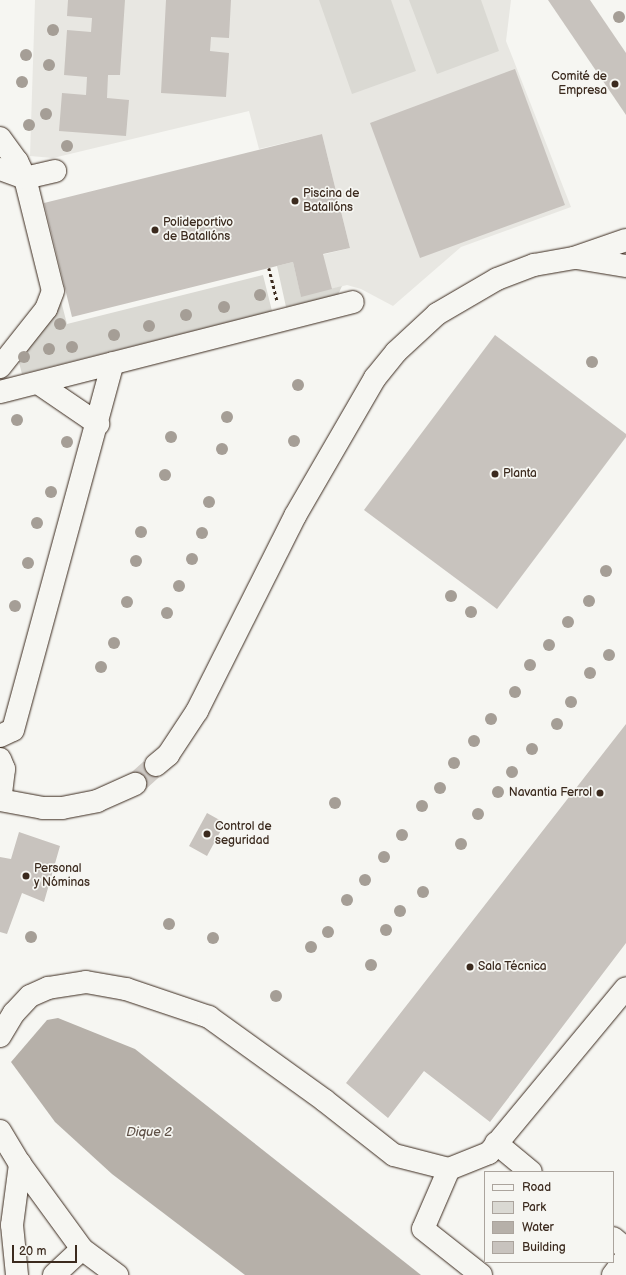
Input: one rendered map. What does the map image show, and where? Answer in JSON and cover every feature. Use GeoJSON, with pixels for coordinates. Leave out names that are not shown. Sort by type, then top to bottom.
{"type":"FeatureCollection","features":[{"type":"Feature","properties":{"kind":"street"},"geometry":{"type":"LineString","coordinates":[[0,138],[17,161],[25,178],[53,291],[46,309],[0,367]]}},
{"type":"Feature","properties":{"kind":"street"},"geometry":{"type":"LineString","coordinates":[[0,169],[25,178],[55,171]]}},
{"type":"Feature","properties":{"kind":"street"},"geometry":{"type":"LineString","coordinates":[[156,765],[172,750],[197,711],[295,516],[375,378],[396,352],[437,314],[469,293],[497,279],[534,265],[574,258],[626,240]]}},
{"type":"Feature","properties":{"kind":"street"},"geometry":{"type":"LineString","coordinates":[[574,258],[626,266]]}},
{"type":"Feature","properties":{"kind":"street"},"geometry":{"type":"LineString","coordinates":[[0,392],[352,302]]}},
{"type":"Feature","properties":{"kind":"street"},"geometry":{"type":"LineString","coordinates":[[0,736],[12,730],[114,363]]}},
{"type":"Feature","properties":{"kind":"street"},"geometry":{"type":"LineString","coordinates":[[38,383],[98,424]]}},
{"type":"Feature","properties":{"kind":"street"},"geometry":{"type":"LineString","coordinates":[[1,765],[0,800],[43,808],[62,808],[97,801],[135,784]]}},
{"type":"Feature","properties":{"kind":"street"},"geometry":{"type":"LineString","coordinates":[[0,1036],[14,1012],[30,996],[48,988],[86,982],[126,989],[209,1017],[324,1100],[394,1155],[449,1169],[489,1153],[626,989]]}},
{"type":"Feature","properties":{"kind":"street"},"geometry":{"type":"LineString","coordinates":[[0,1131],[20,1164],[82,1249],[117,1275]]}},
{"type":"Feature","properties":{"kind":"street"},"geometry":{"type":"LineString","coordinates":[[496,1144],[530,1171]]}},
{"type":"Feature","properties":{"kind":"street"},"geometry":{"type":"LineString","coordinates":[[17,1275],[12,1225],[20,1164]]}},
{"type":"Feature","properties":{"kind":"street"},"geometry":{"type":"LineString","coordinates":[[449,1169],[423,1229],[481,1275]]}},
{"type":"Feature","properties":{"kind":"street"},"geometry":{"type":"LineString","coordinates":[[614,1239],[626,1249]]}},
{"type":"Feature","properties":{"kind":"street"},"geometry":{"type":"LineString","coordinates":[[54,1275],[82,1249]]}},
{"type":"Feature","properties":{"kind":"street"},"geometry":{"type":"LineString","coordinates":[[613,1275],[626,1258]]}},
{"type":"Feature","properties":{"kind":"path"},"geometry":{"type":"LineString","coordinates":[[269,268],[282,320]]}},
{"type":"Feature","properties":{"kind":"shaded area"},"geometry":{"type":"Polygon","coordinates":[[[35,0],[511,0],[506,41],[571,207],[461,247],[393,306],[361,289],[347,285],[301,297],[293,262],[350,248],[322,134],[259,149],[249,111],[53,158],[30,156],[35,0]]]}},
{"type":"Feature","properties":{"kind":"green space"},"geometry":{"type":"Polygon","coordinates":[[[319,0],[391,0],[416,71],[352,94],[319,0]]]}},
{"type":"Feature","properties":{"kind":"green space"},"geometry":{"type":"Polygon","coordinates":[[[409,0],[481,0],[499,51],[437,74],[409,0]]]}},
{"type":"Feature","properties":{"kind":"green space"},"geometry":{"type":"Polygon","coordinates":[[[293,262],[301,296],[342,286],[338,295],[286,307],[277,266],[293,262]]]}},
{"type":"Feature","properties":{"kind":"green space"},"geometry":{"type":"Polygon","coordinates":[[[263,275],[272,311],[22,374],[16,351],[61,301],[67,324],[263,275]]]}},
{"type":"Feature","properties":{"kind":"water","name":"Dique 2"},"geometry":{"type":"Polygon","coordinates":[[[58,1018],[135,1049],[421,1275],[245,1275],[112,1174],[55,1122],[11,1062],[47,1020],[58,1018]]]}},
{"type":"Feature","properties":{"kind":"building"},"geometry":{"type":"Polygon","coordinates":[[[68,0],[125,0],[120,75],[108,75],[107,98],[129,100],[126,136],[59,131],[62,93],[86,95],[87,77],[64,75],[67,30],[91,32],[92,18],[67,16],[68,0]]]}},
{"type":"Feature","properties":{"kind":"building"},"geometry":{"type":"Polygon","coordinates":[[[166,0],[231,0],[229,38],[211,37],[210,51],[229,53],[226,97],[161,93],[166,0]]]}},
{"type":"Feature","properties":{"kind":"building","name":"Comité de Empresa"},"geometry":{"type":"Polygon","coordinates":[[[548,0],[590,0],[626,53],[626,115],[548,0]]]}},
{"type":"Feature","properties":{"kind":"building"},"geometry":{"type":"Polygon","coordinates":[[[515,69],[565,205],[420,258],[370,123],[515,69]]]}},
{"type":"Feature","properties":{"kind":"building","name":"Polideportivo de Batallóns"},"geometry":{"type":"Polygon","coordinates":[[[322,134],[350,248],[323,254],[332,289],[301,297],[293,262],[72,317],[44,203],[322,134]]]}},
{"type":"Feature","properties":{"kind":"building","name":"Planta"},"geometry":{"type":"Polygon","coordinates":[[[495,335],[626,434],[626,437],[497,609],[364,510],[495,335]]]}},
{"type":"Feature","properties":{"kind":"building"},"geometry":{"type":"Polygon","coordinates":[[[626,724],[626,943],[490,1122],[424,1071],[388,1118],[346,1083],[626,724]]]}},
{"type":"Feature","properties":{"kind":"building","name":"Control de seguridad"},"geometry":{"type":"Polygon","coordinates":[[[207,813],[225,823],[207,856],[189,846],[207,813]]]}},
{"type":"Feature","properties":{"kind":"building","name":"Personal y Nóminas"},"geometry":{"type":"Polygon","coordinates":[[[19,832],[60,846],[44,902],[22,893],[7,934],[0,932],[0,857],[11,859],[19,832]]]}},
{"type":"Feature","properties":{"kind":"tunnel"},"geometry":{"type":"LineString","coordinates":[[135,784],[156,765]]}},
{"type":"Feature","properties":{"kind":"place","name":"Comité de Empresa"},"geometry":{"type":"Point","coordinates":[615,84]}},
{"type":"Feature","properties":{"kind":"place","name":"Piscina de Batallóns"},"geometry":{"type":"Point","coordinates":[295,201]}},
{"type":"Feature","properties":{"kind":"place","name":"Polideportivo de Batallóns"},"geometry":{"type":"Point","coordinates":[155,230]}},
{"type":"Feature","properties":{"kind":"place","name":"Planta"},"geometry":{"type":"Point","coordinates":[495,474]}},
{"type":"Feature","properties":{"kind":"place","name":"Navantia Ferrol"},"geometry":{"type":"Point","coordinates":[600,793]}},
{"type":"Feature","properties":{"kind":"place","name":"Control de seguridad"},"geometry":{"type":"Point","coordinates":[207,834]}},
{"type":"Feature","properties":{"kind":"place","name":"Personal y Nóminas"},"geometry":{"type":"Point","coordinates":[26,876]}},
{"type":"Feature","properties":{"kind":"place","name":"Sala Técnica"},"geometry":{"type":"Point","coordinates":[470,967]}}]}
